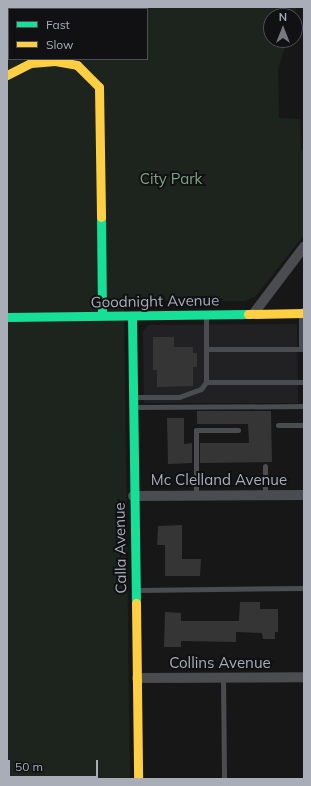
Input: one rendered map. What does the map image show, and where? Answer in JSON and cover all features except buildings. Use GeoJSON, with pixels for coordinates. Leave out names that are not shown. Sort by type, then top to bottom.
{"type":"FeatureCollection","features":[{"type":"Feature","properties":{"kind":"street"},"geometry":{"type":"LineString","coordinates":[[7,75],[31,63],[54,61],[77,65],[98,87],[102,315]]}},
{"type":"Feature","properties":{"kind":"street"},"geometry":{"type":"LineString","coordinates":[[254,313],[304,247]]}},
{"type":"Feature","properties":{"kind":"street"},"geometry":{"type":"LineString","coordinates":[[304,313],[304,346]]}},
{"type":"Feature","properties":{"kind":"street","name":"Goodnight Avenue"},"geometry":{"type":"LineString","coordinates":[[7,317],[304,313]]}},
{"type":"Feature","properties":{"kind":"street","name":"Calla Avenue"},"geometry":{"type":"LineString","coordinates":[[132,316],[138,779]]}},
{"type":"Feature","properties":{"kind":"street","name":"Mc Clelland Avenue"},"geometry":{"type":"LineString","coordinates":[[134,496],[304,495]]}},
{"type":"Feature","properties":{"kind":"street","name":"Collins Avenue"},"geometry":{"type":"LineString","coordinates":[[137,678],[304,677]]}},
{"type":"Feature","properties":{"kind":"lane"},"geometry":{"type":"LineString","coordinates":[[133,397],[179,397],[201,389],[206,382],[206,314]]}},
{"type":"Feature","properties":{"kind":"lane"},"geometry":{"type":"LineString","coordinates":[[206,350],[304,349]]}},
{"type":"Feature","properties":{"kind":"lane"},"geometry":{"type":"LineString","coordinates":[[206,382],[304,382]]}},
{"type":"Feature","properties":{"kind":"lane"},"geometry":{"type":"LineString","coordinates":[[179,397],[179,407]]}},
{"type":"Feature","properties":{"kind":"lane"},"geometry":{"type":"LineString","coordinates":[[133,408],[304,406]]}},
{"type":"Feature","properties":{"kind":"lane"},"geometry":{"type":"LineString","coordinates":[[278,425],[304,425]]}},
{"type":"Feature","properties":{"kind":"lane"},"geometry":{"type":"LineString","coordinates":[[196,495],[196,430],[238,430]]}},
{"type":"Feature","properties":{"kind":"lane"},"geometry":{"type":"LineString","coordinates":[[265,466],[265,495]]}},
{"type":"Feature","properties":{"kind":"lane"},"geometry":{"type":"LineString","coordinates":[[135,590],[304,588]]}},
{"type":"Feature","properties":{"kind":"lane"},"geometry":{"type":"LineString","coordinates":[[223,678],[224,779]]}},
{"type":"Feature","properties":{"kind":"shaded area"},"geometry":{"type":"Polygon","coordinates":[[[297,324],[298,403],[144,403],[143,331],[149,325],[297,324]]]}},
{"type":"Feature","properties":{"kind":"green space","name":"City Park"},"geometry":{"type":"Polygon","coordinates":[[[7,7],[297,7],[263,8],[263,48],[285,48],[278,70],[279,118],[300,119],[301,150],[304,150],[304,235],[255,297],[244,301],[124,302],[130,779],[7,779],[7,7]]]}},
{"type":"Feature","properties":{"kind":"traffic: fast"},"geometry":{"type":"LineString","coordinates":[[101,217],[102,315]]}},
{"type":"Feature","properties":{"kind":"traffic: fast"},"geometry":{"type":"LineString","coordinates":[[7,317],[248,314]]}},
{"type":"Feature","properties":{"kind":"traffic: fast"},"geometry":{"type":"LineString","coordinates":[[132,316],[136,603]]}},
{"type":"Feature","properties":{"kind":"traffic: slow"},"geometry":{"type":"LineString","coordinates":[[7,75],[31,63],[55,61],[77,65],[99,87],[101,217]]}},
{"type":"Feature","properties":{"kind":"traffic: slow"},"geometry":{"type":"LineString","coordinates":[[248,314],[304,313]]}},
{"type":"Feature","properties":{"kind":"traffic: slow"},"geometry":{"type":"LineString","coordinates":[[136,603],[138,779]]}}]}
